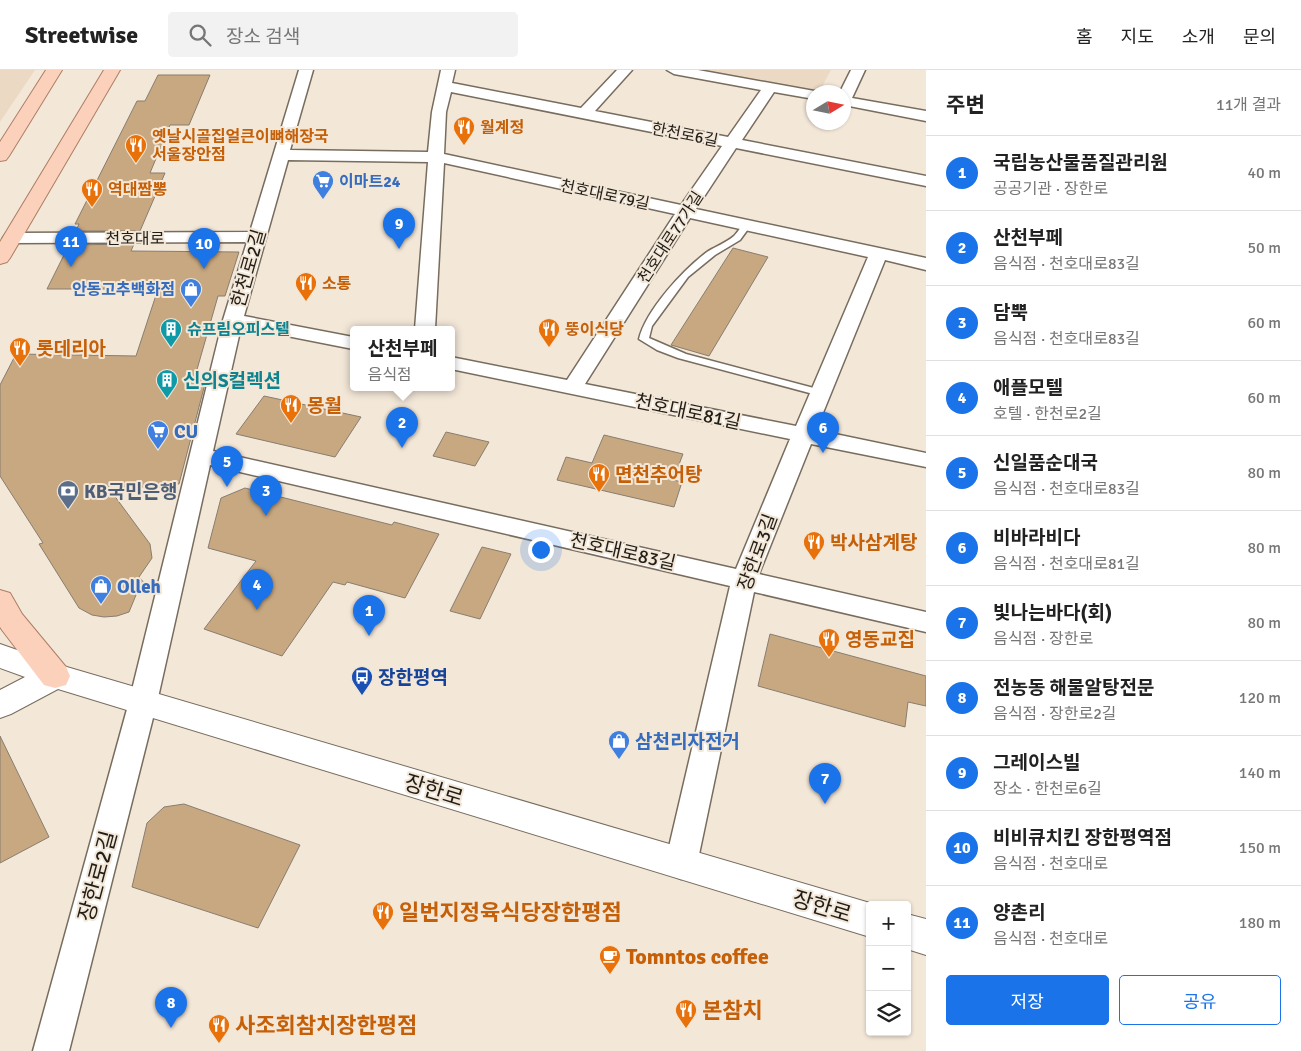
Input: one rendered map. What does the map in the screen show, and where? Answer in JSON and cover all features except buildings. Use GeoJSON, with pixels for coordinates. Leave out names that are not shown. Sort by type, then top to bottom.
{"type":"FeatureCollection","features":[{"type":"Feature","properties":{"kind":"main road"},"geometry":{"type":"LineString","coordinates":[[0,156],[54,70]]}},
{"type":"Feature","properties":{"kind":"main road"},"geometry":{"type":"LineString","coordinates":[[0,258],[112,70]]}},
{"type":"Feature","properties":{"kind":"main road"},"geometry":{"type":"LineString","coordinates":[[0,601],[12,622],[55,676]]}},
{"type":"Feature","properties":{"kind":"street","name":"한천로2길"},"geometry":{"type":"LineString","coordinates":[[143,702],[234,320],[306,70]]}},
{"type":"Feature","properties":{"kind":"street"},"geometry":{"type":"LineString","coordinates":[[584,114],[625,70]]}},
{"type":"Feature","properties":{"kind":"street"},"geometry":{"type":"LineString","coordinates":[[674,70],[806,94]]}},
{"type":"Feature","properties":{"kind":"street"},"geometry":{"type":"LineString","coordinates":[[851,85],[858,70]]}},
{"type":"Feature","properties":{"kind":"street","name":"한천로6길"},"geometry":{"type":"LineString","coordinates":[[425,326],[439,112],[446,78],[584,114],[926,181]]}},
{"type":"Feature","properties":{"kind":"street","name":"천호대로77가길"},"geometry":{"type":"LineString","coordinates":[[572,388],[686,211],[770,87]]}},
{"type":"Feature","properties":{"kind":"street"},"geometry":{"type":"LineString","coordinates":[[851,101],[926,116]]}},
{"type":"Feature","properties":{"kind":"street","name":"천호대로79길"},"geometry":{"type":"LineString","coordinates":[[281,155],[436,157],[926,264]]}},
{"type":"Feature","properties":{"kind":"street","name":"천호대로"},"geometry":{"type":"LineString","coordinates":[[12,238],[257,237]]}},
{"type":"Feature","properties":{"kind":"street","name":"장한로3길"},"geometry":{"type":"LineString","coordinates":[[682,864],[744,579],[878,254]]}},
{"type":"Feature","properties":{"kind":"street"},"geometry":{"type":"LineString","coordinates":[[234,320],[350,342]]}},
{"type":"Feature","properties":{"kind":"street","name":"천호대로81길"},"geometry":{"type":"LineString","coordinates":[[455,364],[926,460]]}},
{"type":"Feature","properties":{"kind":"street","name":"천호대로83길"},"geometry":{"type":"LineString","coordinates":[[202,456],[926,622]]}},
{"type":"Feature","properties":{"kind":"street","name":"장한로"},"geometry":{"type":"LineString","coordinates":[[0,656],[55,676],[866,919]]}},
{"type":"Feature","properties":{"kind":"street"},"geometry":{"type":"LineString","coordinates":[[0,705],[55,676]]}},
{"type":"Feature","properties":{"kind":"street","name":"장한로2길"},"geometry":{"type":"LineString","coordinates":[[51,1051],[143,702]]}},
{"type":"Feature","properties":{"kind":"street"},"geometry":{"type":"LineString","coordinates":[[911,933],[926,937]]}},
{"type":"Feature","properties":{"kind":"lane"},"geometry":{"type":"LineString","coordinates":[[746,224],[737,238],[712,253],[685,275],[647,326],[644,339],[660,348],[682,356],[821,393]]}},
{"type":"Feature","properties":{"kind":"shaded area"},"geometry":{"type":"Polygon","coordinates":[[[0,70],[35,70],[0,122],[0,70]]]}},
{"type":"Feature","properties":{"kind":"shaded area"},"geometry":{"type":"Polygon","coordinates":[[[701,70],[831,70],[823,85],[806,85],[806,90],[701,70]]]}},
{"type":"Feature","properties":{"kind":"place","name":"월계정"},"geometry":{"type":"Point","coordinates":[464,146]}},
{"type":"Feature","properties":{"kind":"place","name":"옛날시골집얼큰이뼈해장국 서울장안점"},"geometry":{"type":"Point","coordinates":[136,164]}},
{"type":"Feature","properties":{"kind":"place","name":"이마트24"},"geometry":{"type":"Point","coordinates":[323,200]}},
{"type":"Feature","properties":{"kind":"place","name":"역대짬뽕"},"geometry":{"type":"Point","coordinates":[92,208]}},
{"type":"Feature","properties":{"kind":"place","name":"그레이스빌"},"geometry":{"type":"Point","coordinates":[399,249]}},
{"type":"Feature","properties":{"kind":"place","name":"양촌리"},"geometry":{"type":"Point","coordinates":[71,267]}},
{"type":"Feature","properties":{"kind":"place","name":"비비큐치킨 장한평역점"},"geometry":{"type":"Point","coordinates":[204,269]}},
{"type":"Feature","properties":{"kind":"place","name":"소통"},"geometry":{"type":"Point","coordinates":[306,302]}},
{"type":"Feature","properties":{"kind":"place","name":"안동고추백화점"},"geometry":{"type":"Point","coordinates":[191,308]}},
{"type":"Feature","properties":{"kind":"place","name":"슈프림오피스텔"},"geometry":{"type":"Point","coordinates":[171,348]}},
{"type":"Feature","properties":{"kind":"place","name":"뚱이식당"},"geometry":{"type":"Point","coordinates":[549,348]}},
{"type":"Feature","properties":{"kind":"place","name":"롯데리아"},"geometry":{"type":"Point","coordinates":[20,367]}},
{"type":"Feature","properties":{"kind":"place","name":"신의S컬렉션"},"geometry":{"type":"Point","coordinates":[167,399]}},
{"type":"Feature","properties":{"kind":"place","name":"몽월"},"geometry":{"type":"Point","coordinates":[291,424]}},
{"type":"Feature","properties":{"kind":"place","name":"산천부페"},"geometry":{"type":"Point","coordinates":[402,448]}},
{"type":"Feature","properties":{"kind":"place","name":"CU"},"geometry":{"type":"Point","coordinates":[158,450]}},
{"type":"Feature","properties":{"kind":"place","name":"비바라비다"},"geometry":{"type":"Point","coordinates":[823,453]}},
{"type":"Feature","properties":{"kind":"place","name":"신일품순대국"},"geometry":{"type":"Point","coordinates":[227,487]}},
{"type":"Feature","properties":{"kind":"place","name":"면천추어탕"},"geometry":{"type":"Point","coordinates":[599,493]}},
{"type":"Feature","properties":{"kind":"place","name":"KB국민은행"},"geometry":{"type":"Point","coordinates":[68,510]}},
{"type":"Feature","properties":{"kind":"place","name":"담뿍"},"geometry":{"type":"Point","coordinates":[266,516]}},
{"type":"Feature","properties":{"kind":"place","name":"박사삼계탕"},"geometry":{"type":"Point","coordinates":[814,561]}},
{"type":"Feature","properties":{"kind":"place","name":"Olleh"},"geometry":{"type":"Point","coordinates":[101,605]}},
{"type":"Feature","properties":{"kind":"place","name":"애플모텔"},"geometry":{"type":"Point","coordinates":[257,610]}},
{"type":"Feature","properties":{"kind":"place","name":"국립농산물품질관리원"},"geometry":{"type":"Point","coordinates":[369,636]}},
{"type":"Feature","properties":{"kind":"place","name":"영동교집"},"geometry":{"type":"Point","coordinates":[829,658]}},
{"type":"Feature","properties":{"kind":"place","name":"장한평역"},"geometry":{"type":"Point","coordinates":[362,696]}},
{"type":"Feature","properties":{"kind":"place","name":"삼천리자전거"},"geometry":{"type":"Point","coordinates":[619,760]}},
{"type":"Feature","properties":{"kind":"place","name":"빛나는바다(회)"},"geometry":{"type":"Point","coordinates":[825,804]}},
{"type":"Feature","properties":{"kind":"place","name":"일번지정육식당장한평점"},"geometry":{"type":"Point","coordinates":[383,931]}},
{"type":"Feature","properties":{"kind":"place","name":"Tomntos coffee"},"geometry":{"type":"Point","coordinates":[610,975]}},
{"type":"Feature","properties":{"kind":"place","name":"전농동 해물알탕전문"},"geometry":{"type":"Point","coordinates":[171,1028]}},
{"type":"Feature","properties":{"kind":"place","name":"본참치"},"geometry":{"type":"Point","coordinates":[686,1029]}},
{"type":"Feature","properties":{"kind":"place","name":"사조회참치장한평점"},"geometry":{"type":"Point","coordinates":[219,1044]}}]}
